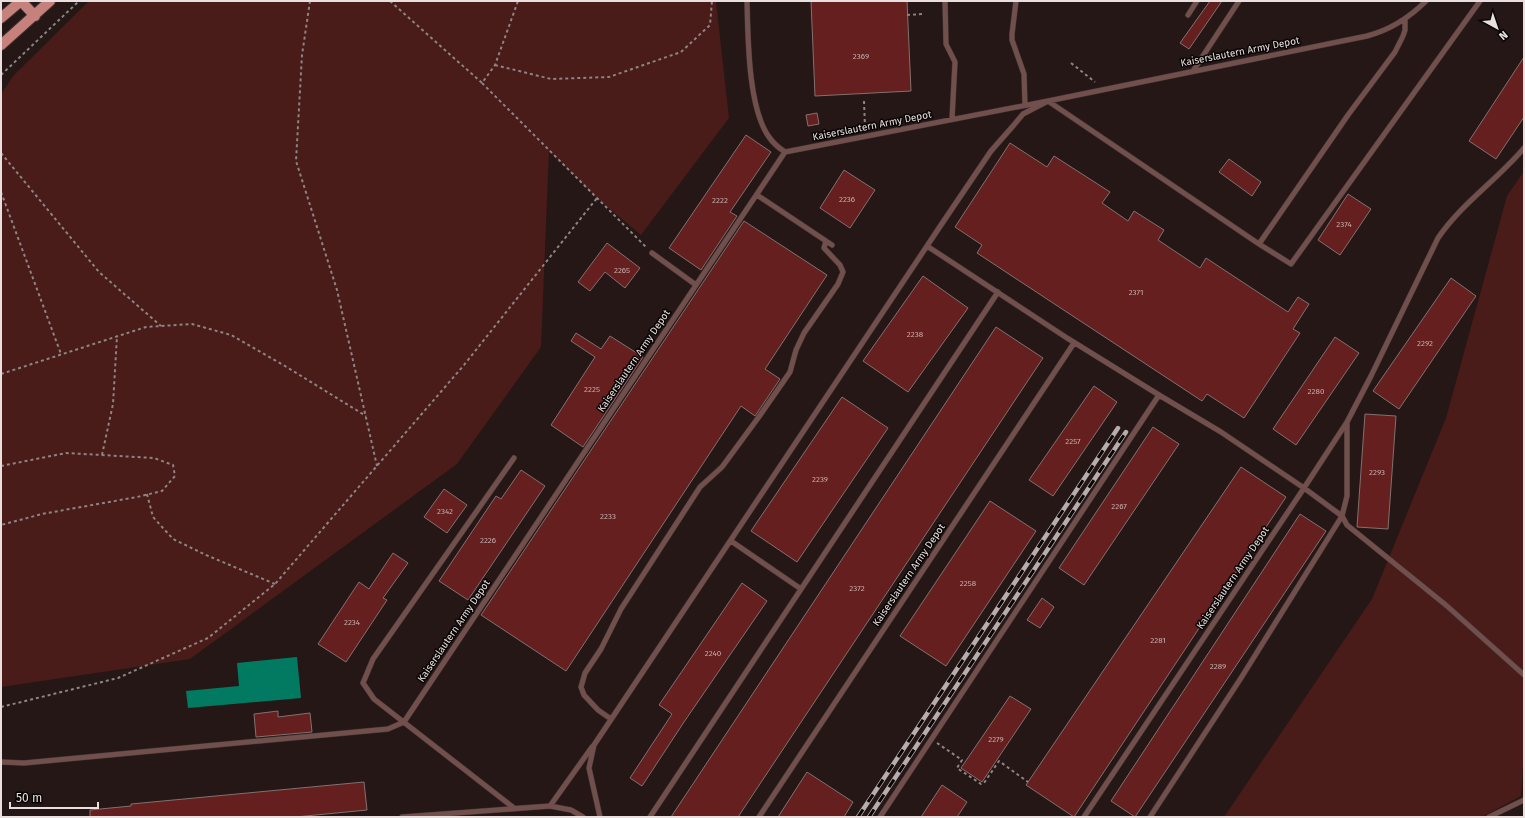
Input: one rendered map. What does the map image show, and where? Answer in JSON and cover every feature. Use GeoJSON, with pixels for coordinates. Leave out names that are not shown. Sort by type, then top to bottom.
{"type":"FeatureCollection","features":[{"type":"Feature","properties":{"kind":"main road"},"geometry":{"type":"LineString","coordinates":[[1,18],[21,1],[35,16]]}},
{"type":"Feature","properties":{"kind":"main road"},"geometry":{"type":"LineString","coordinates":[[1,45],[50,1]]}},
{"type":"Feature","properties":{"kind":"lane"},"geometry":{"type":"LineString","coordinates":[[747,1],[748,45],[756,105],[762,125],[769,138],[785,152]]}},
{"type":"Feature","properties":{"kind":"lane"},"geometry":{"type":"LineString","coordinates":[[945,1],[946,44],[955,62],[952,119]]}},
{"type":"Feature","properties":{"kind":"lane"},"geometry":{"type":"LineString","coordinates":[[1016,1],[1012,40],[1024,74],[1025,105]]}},
{"type":"Feature","properties":{"kind":"lane"},"geometry":{"type":"LineString","coordinates":[[1188,15],[1197,1]]}},
{"type":"Feature","properties":{"kind":"lane"},"geometry":{"type":"LineString","coordinates":[[1193,71],[1239,1]]}},
{"type":"Feature","properties":{"kind":"lane","name":"Kaiserslautern Army Depot"},"geometry":{"type":"LineString","coordinates":[[404,722],[785,152],[1048,101],[1367,36],[1387,29],[1405,19],[1426,1]]}},
{"type":"Feature","properties":{"kind":"lane"},"geometry":{"type":"LineString","coordinates":[[1048,101],[1259,244],[1291,264],[1480,1]]}},
{"type":"Feature","properties":{"kind":"lane"},"geometry":{"type":"LineString","coordinates":[[1259,244],[1348,115],[1394,52],[1405,30],[1405,19]]}},
{"type":"Feature","properties":{"kind":"lane","name":"Kaiserslautern Army Depot"},"geometry":{"type":"LineString","coordinates":[[600,817],[589,768],[594,745],[991,151],[1024,114],[1048,101]]}},
{"type":"Feature","properties":{"kind":"lane","name":"Kaiserslautern Army Depot"},"geometry":{"type":"LineString","coordinates":[[1084,817],[1347,422],[1438,238],[1462,208],[1501,174],[1524,148]]}},
{"type":"Feature","properties":{"kind":"lane"},"geometry":{"type":"LineString","coordinates":[[757,195],[832,245]]}},
{"type":"Feature","properties":{"kind":"lane"},"geometry":{"type":"LineString","coordinates":[[611,720],[598,710],[584,695],[582,687],[585,673],[601,649],[620,609],[700,487],[722,467],[790,372],[796,350],[804,333],[838,284],[843,272],[840,265],[824,248],[826,240]]}},
{"type":"Feature","properties":{"kind":"lane"},"geometry":{"type":"LineString","coordinates":[[927,246],[1074,343],[1158,396],[1221,432],[1304,488],[1342,516],[1347,525],[1447,606],[1524,676]]}},
{"type":"Feature","properties":{"kind":"lane"},"geometry":{"type":"LineString","coordinates":[[652,253],[696,285]]}},
{"type":"Feature","properties":{"kind":"lane"},"geometry":{"type":"LineString","coordinates":[[650,817],[998,292]]}},
{"type":"Feature","properties":{"kind":"lane","name":"Kaiserslautern Army Depot"},"geometry":{"type":"LineString","coordinates":[[759,817],[1074,343]]}},
{"type":"Feature","properties":{"kind":"lane"},"geometry":{"type":"LineString","coordinates":[[880,817],[1158,396]]}},
{"type":"Feature","properties":{"kind":"lane","name":"Kaiserslautern Army Depot"},"geometry":{"type":"LineString","coordinates":[[1150,817],[1242,678],[1342,516],[1347,496],[1347,422]]}},
{"type":"Feature","properties":{"kind":"lane"},"geometry":{"type":"LineString","coordinates":[[514,458],[372,659],[363,683],[374,699],[514,808]]}},
{"type":"Feature","properties":{"kind":"lane"},"geometry":{"type":"LineString","coordinates":[[730,540],[801,588]]}},
{"type":"Feature","properties":{"kind":"lane"},"geometry":{"type":"LineString","coordinates":[[1,762],[24,762],[388,729],[404,722]]}},
{"type":"Feature","properties":{"kind":"lane"},"geometry":{"type":"LineString","coordinates":[[550,806],[594,745]]}},
{"type":"Feature","properties":{"kind":"lane"},"geometry":{"type":"LineString","coordinates":[[1489,817],[1524,800]]}},
{"type":"Feature","properties":{"kind":"lane"},"geometry":{"type":"LineString","coordinates":[[402,817],[465,815],[514,808],[550,806],[571,810],[583,817]]}},
{"type":"Feature","properties":{"kind":"path"},"geometry":{"type":"LineString","coordinates":[[1,75],[79,1]]}},
{"type":"Feature","properties":{"kind":"path"},"geometry":{"type":"LineString","coordinates":[[310,1],[302,55],[296,161],[337,290],[377,466]]}},
{"type":"Feature","properties":{"kind":"path"},"geometry":{"type":"LineString","coordinates":[[390,1],[482,82],[652,253]]}},
{"type":"Feature","properties":{"kind":"path"},"geometry":{"type":"LineString","coordinates":[[482,82],[495,65],[518,1]]}},
{"type":"Feature","properties":{"kind":"path"},"geometry":{"type":"LineString","coordinates":[[495,65],[550,79],[608,77],[681,52],[710,25],[712,1]]}},
{"type":"Feature","properties":{"kind":"path"},"geometry":{"type":"LineString","coordinates":[[907,15],[923,14]]}},
{"type":"Feature","properties":{"kind":"path"},"geometry":{"type":"LineString","coordinates":[[1071,63],[1096,83]]}},
{"type":"Feature","properties":{"kind":"path"},"geometry":{"type":"LineString","coordinates":[[864,101],[866,136]]}},
{"type":"Feature","properties":{"kind":"path"},"geometry":{"type":"LineString","coordinates":[[1,153],[98,272],[161,326]]}},
{"type":"Feature","properties":{"kind":"path"},"geometry":{"type":"LineString","coordinates":[[1,192],[61,354]]}},
{"type":"Feature","properties":{"kind":"path"},"geometry":{"type":"LineString","coordinates":[[1,707],[118,678],[208,638],[275,584],[464,365],[597,198]]}},
{"type":"Feature","properties":{"kind":"path"},"geometry":{"type":"LineString","coordinates":[[1,374],[146,327],[192,324],[231,334],[366,416]]}},
{"type":"Feature","properties":{"kind":"path"},"geometry":{"type":"LineString","coordinates":[[102,455],[113,404],[117,336]]}},
{"type":"Feature","properties":{"kind":"path"},"geometry":{"type":"LineString","coordinates":[[1,466],[66,453],[102,455],[154,458],[173,465],[175,476],[162,490],[42,514],[1,525]]}},
{"type":"Feature","properties":{"kind":"path"},"geometry":{"type":"LineString","coordinates":[[147,494],[153,517],[173,539],[206,555],[275,584]]}},
{"type":"Feature","properties":{"kind":"path"},"geometry":{"type":"LineString","coordinates":[[931,739],[962,760],[957,768],[981,784],[985,782],[999,761],[1028,782]]}},
{"type":"Feature","properties":{"kind":"shaded area"},"geometry":{"type":"Polygon","coordinates":[[[89,1],[716,1],[729,118],[641,235],[597,198],[549,151],[541,347],[457,464],[190,659],[1,687],[1,94],[14,75],[89,1]]]}},
{"type":"Feature","properties":{"kind":"shaded area"},"geometry":{"type":"Polygon","coordinates":[[[1524,171],[1524,750],[1521,796],[1482,817],[1224,817],[1372,599],[1446,418],[1507,196],[1524,171]]]}},
{"type":"Feature","properties":{"kind":"shaded area"},"geometry":{"type":"Polygon","coordinates":[[[297,657],[301,698],[188,708],[186,691],[239,686],[237,663],[297,657]]]}},
{"type":"Feature","properties":{"kind":"building"},"geometry":{"type":"Polygon","coordinates":[[[811,1],[907,1],[911,91],[815,96],[811,1]]]}},
{"type":"Feature","properties":{"kind":"building"},"geometry":{"type":"Polygon","coordinates":[[[1210,1],[1222,1],[1189,49],[1180,43],[1210,1]]]}},
{"type":"Feature","properties":{"kind":"building"},"geometry":{"type":"Polygon","coordinates":[[[1524,57],[1524,117],[1496,159],[1469,141],[1524,57]]]}},
{"type":"Feature","properties":{"kind":"building"},"geometry":{"type":"Polygon","coordinates":[[[817,113],[819,124],[808,126],[806,115],[817,113]]]}},
{"type":"Feature","properties":{"kind":"building"},"geometry":{"type":"Polygon","coordinates":[[[746,135],[771,152],[730,212],[737,216],[701,270],[669,248],[746,135]]]}},
{"type":"Feature","properties":{"kind":"building"},"geometry":{"type":"Polygon","coordinates":[[[1010,143],[1047,167],[1054,156],[1110,192],[1102,203],[1128,221],[1134,211],[1164,230],[1158,240],[1200,268],[1206,258],[1288,312],[1298,297],[1309,304],[1293,329],[1300,333],[1244,418],[1207,394],[1202,401],[977,253],[982,245],[955,227],[1010,143]]]}},
{"type":"Feature","properties":{"kind":"building"},"geometry":{"type":"Polygon","coordinates":[[[1229,159],[1261,182],[1252,196],[1219,172],[1229,159]]]}},
{"type":"Feature","properties":{"kind":"building"},"geometry":{"type":"Polygon","coordinates":[[[844,170],[875,190],[850,228],[820,208],[844,170]]]}},
{"type":"Feature","properties":{"kind":"building"},"geometry":{"type":"Polygon","coordinates":[[[1348,194],[1371,209],[1340,255],[1318,240],[1348,194]]]}},
{"type":"Feature","properties":{"kind":"building"},"geometry":{"type":"Polygon","coordinates":[[[744,221],[827,275],[765,369],[780,379],[755,416],[741,406],[566,671],[481,615],[744,221]]]}},
{"type":"Feature","properties":{"kind":"building"},"geometry":{"type":"Polygon","coordinates":[[[607,243],[640,268],[625,288],[605,272],[590,291],[578,282],[607,243]]]}},
{"type":"Feature","properties":{"kind":"building"},"geometry":{"type":"Polygon","coordinates":[[[923,276],[968,308],[908,392],[863,361],[923,276]]]}},
{"type":"Feature","properties":{"kind":"building"},"geometry":{"type":"Polygon","coordinates":[[[1451,278],[1476,296],[1399,409],[1373,391],[1451,278]]]}},
{"type":"Feature","properties":{"kind":"building"},"geometry":{"type":"Polygon","coordinates":[[[996,327],[1043,358],[738,817],[671,817],[996,327]]]}},
{"type":"Feature","properties":{"kind":"building"},"geometry":{"type":"Polygon","coordinates":[[[576,333],[601,349],[610,336],[643,357],[583,447],[551,425],[595,357],[571,341],[576,333]]]}},
{"type":"Feature","properties":{"kind":"building"},"geometry":{"type":"Polygon","coordinates":[[[1335,337],[1359,353],[1296,445],[1273,429],[1335,337]]]}},
{"type":"Feature","properties":{"kind":"building"},"geometry":{"type":"Polygon","coordinates":[[[1094,386],[1117,402],[1053,496],[1029,480],[1094,386]]]}},
{"type":"Feature","properties":{"kind":"building"},"geometry":{"type":"Polygon","coordinates":[[[842,397],[888,428],[797,562],[751,531],[842,397]]]}},
{"type":"Feature","properties":{"kind":"building"},"geometry":{"type":"Polygon","coordinates":[[[1365,414],[1396,416],[1388,529],[1357,527],[1365,414]]]}},
{"type":"Feature","properties":{"kind":"building"},"geometry":{"type":"Polygon","coordinates":[[[1153,427],[1179,444],[1084,585],[1059,568],[1153,427]]]}},
{"type":"Feature","properties":{"kind":"building"},"geometry":{"type":"Polygon","coordinates":[[[1241,467],[1286,497],[1074,817],[1026,785],[1241,467]]]}},
{"type":"Feature","properties":{"kind":"building"},"geometry":{"type":"Polygon","coordinates":[[[521,470],[545,486],[468,600],[439,581],[496,496],[501,499],[521,470]]]}},
{"type":"Feature","properties":{"kind":"building"},"geometry":{"type":"Polygon","coordinates":[[[444,489],[467,505],[447,533],[424,517],[444,489]]]}},
{"type":"Feature","properties":{"kind":"building"},"geometry":{"type":"Polygon","coordinates":[[[990,501],[1036,531],[946,666],[900,636],[990,501]]]}},
{"type":"Feature","properties":{"kind":"building"},"geometry":{"type":"Polygon","coordinates":[[[1300,514],[1326,531],[1135,817],[1111,801],[1300,514]]]}},
{"type":"Feature","properties":{"kind":"building"},"geometry":{"type":"Polygon","coordinates":[[[393,553],[408,563],[383,598],[387,600],[346,662],[318,644],[359,582],[369,589],[393,553]]]}},
{"type":"Feature","properties":{"kind":"building"},"geometry":{"type":"Polygon","coordinates":[[[742,583],[767,601],[642,786],[630,778],[672,714],[659,705],[742,583]]]}},
{"type":"Feature","properties":{"kind":"building"},"geometry":{"type":"Polygon","coordinates":[[[1042,598],[1054,607],[1040,628],[1027,620],[1042,598]]]}},
{"type":"Feature","properties":{"kind":"building"},"geometry":{"type":"Polygon","coordinates":[[[1010,696],[1031,709],[982,782],[961,768],[1010,696]]]}},
{"type":"Feature","properties":{"kind":"building"},"geometry":{"type":"Polygon","coordinates":[[[278,711],[278,717],[310,713],[312,732],[256,737],[254,714],[278,711]]]}},
{"type":"Feature","properties":{"kind":"building"},"geometry":{"type":"Polygon","coordinates":[[[807,772],[853,802],[844,817],[778,817],[807,772]]]}},
{"type":"Feature","properties":{"kind":"building"},"geometry":{"type":"Polygon","coordinates":[[[364,782],[367,810],[295,817],[90,817],[90,810],[131,806],[131,804],[364,782]]]}},
{"type":"Feature","properties":{"kind":"building"},"geometry":{"type":"Polygon","coordinates":[[[942,785],[967,802],[957,817],[921,817],[942,785]]]}},
{"type":"Feature","properties":{"kind":"railway"},"geometry":{"type":"LineString","coordinates":[[858,817],[1118,428]]}},
{"type":"Feature","properties":{"kind":"railway"},"geometry":{"type":"LineString","coordinates":[[869,817],[1126,432]]}}]}
